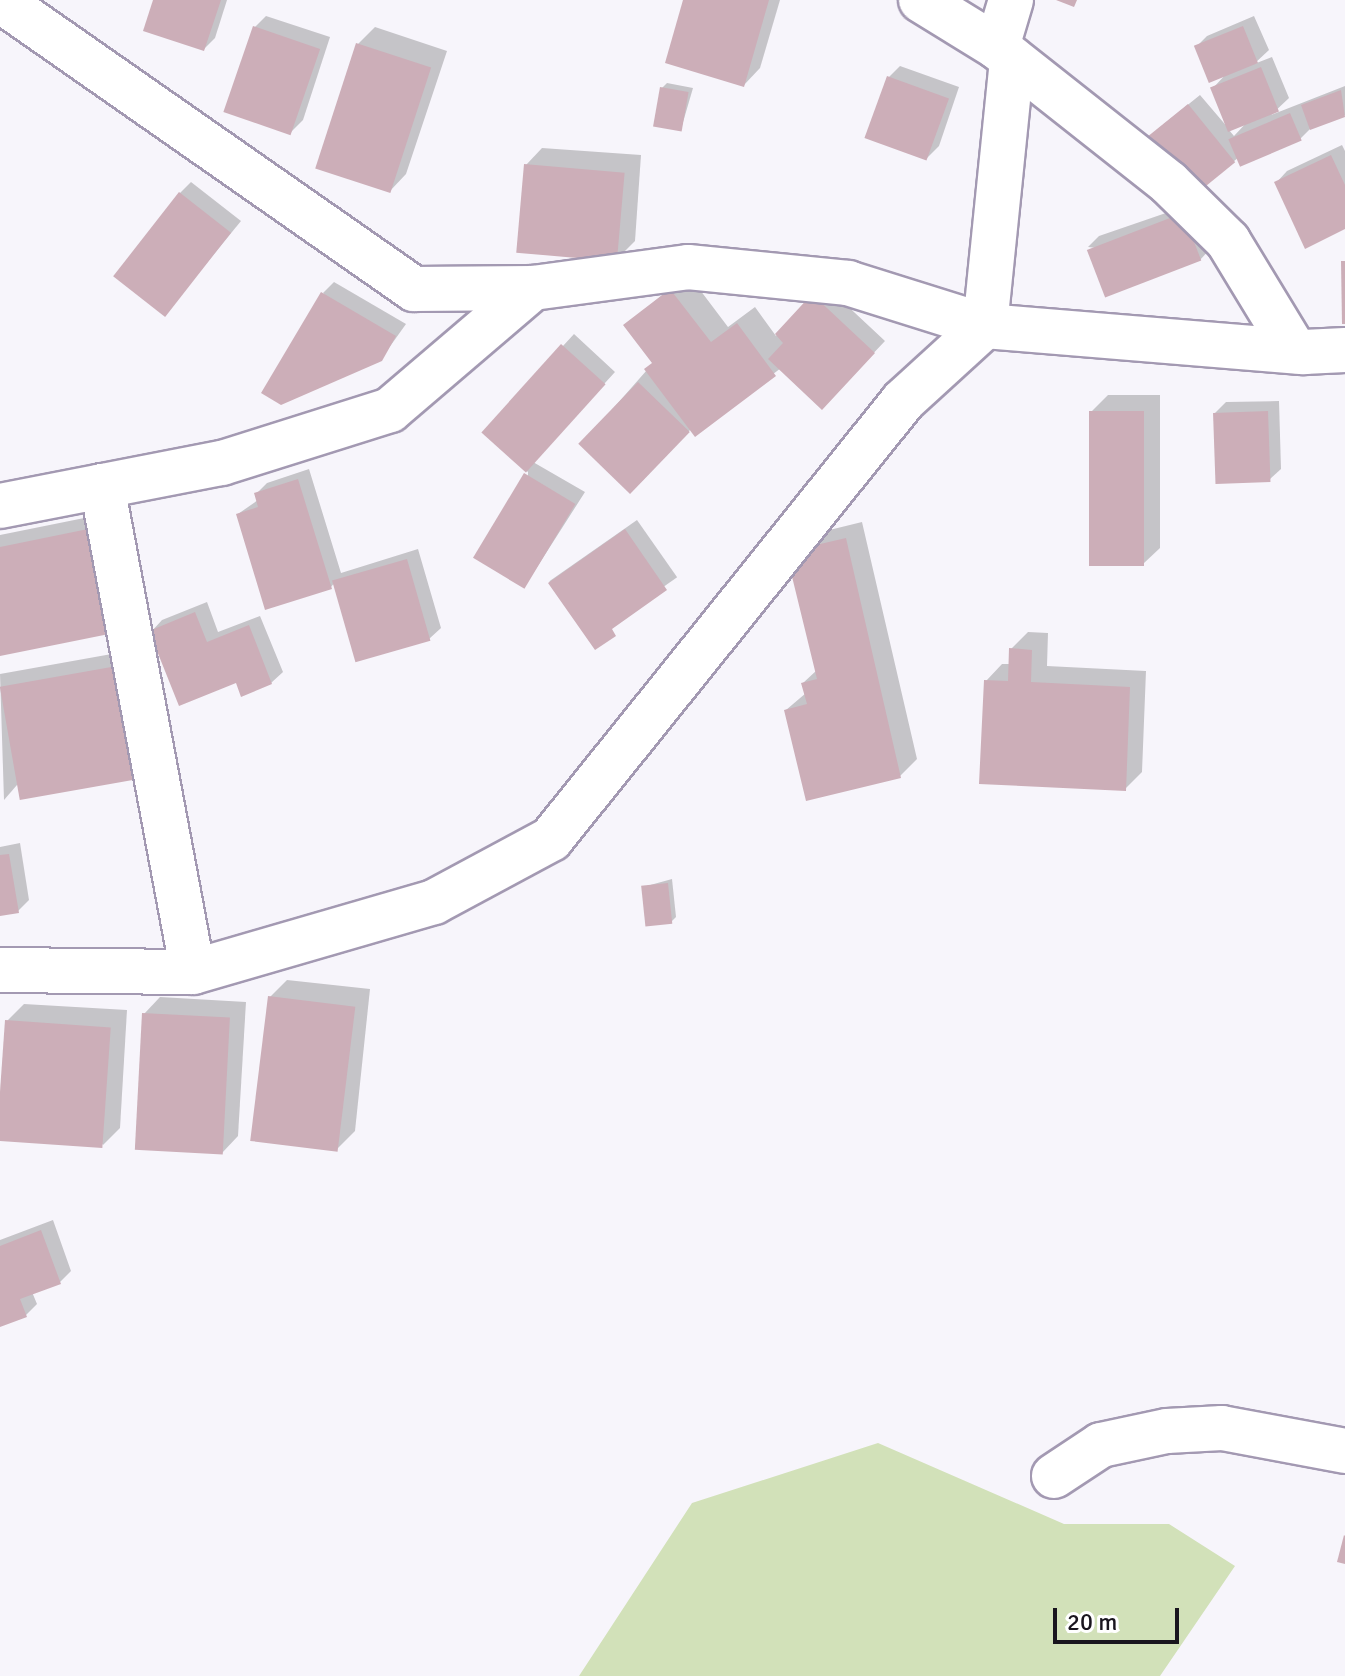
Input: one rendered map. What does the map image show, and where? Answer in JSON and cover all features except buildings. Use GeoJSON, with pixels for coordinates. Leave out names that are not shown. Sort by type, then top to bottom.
{"type":"FeatureCollection","features":[{"type":"Feature","properties":{"kind":"street"},"geometry":{"type":"LineString","coordinates":[[0,0],[414,289],[533,288],[688,267],[848,283],[985,326],[1295,351],[1345,350]]}},
{"type":"Feature","properties":{"kind":"street"},"geometry":{"type":"LineString","coordinates":[[921,0],[1005,53],[1169,183],[1228,241],[1295,351]]}},
{"type":"Feature","properties":{"kind":"street"},"geometry":{"type":"LineString","coordinates":[[0,970],[193,972],[434,902],[551,839],[903,401],[985,326],[1011,0]]}},
{"type":"Feature","properties":{"kind":"street"},"geometry":{"type":"LineString","coordinates":[[0,506],[222,463],[390,410],[533,288]]}},
{"type":"Feature","properties":{"kind":"street"},"geometry":{"type":"LineString","coordinates":[[102,486],[193,972]]}},
{"type":"Feature","properties":{"kind":"street"},"geometry":{"type":"LineString","coordinates":[[1054,1476],[1101,1445],[1167,1431],[1222,1428],[1345,1451]]}},
{"type":"Feature","properties":{"kind":"green space"},"geometry":{"type":"Polygon","coordinates":[[[878,1443],[1064,1524],[1169,1524],[1235,1566],[1160,1676],[579,1676],[692,1503],[878,1443]]]}}]}
